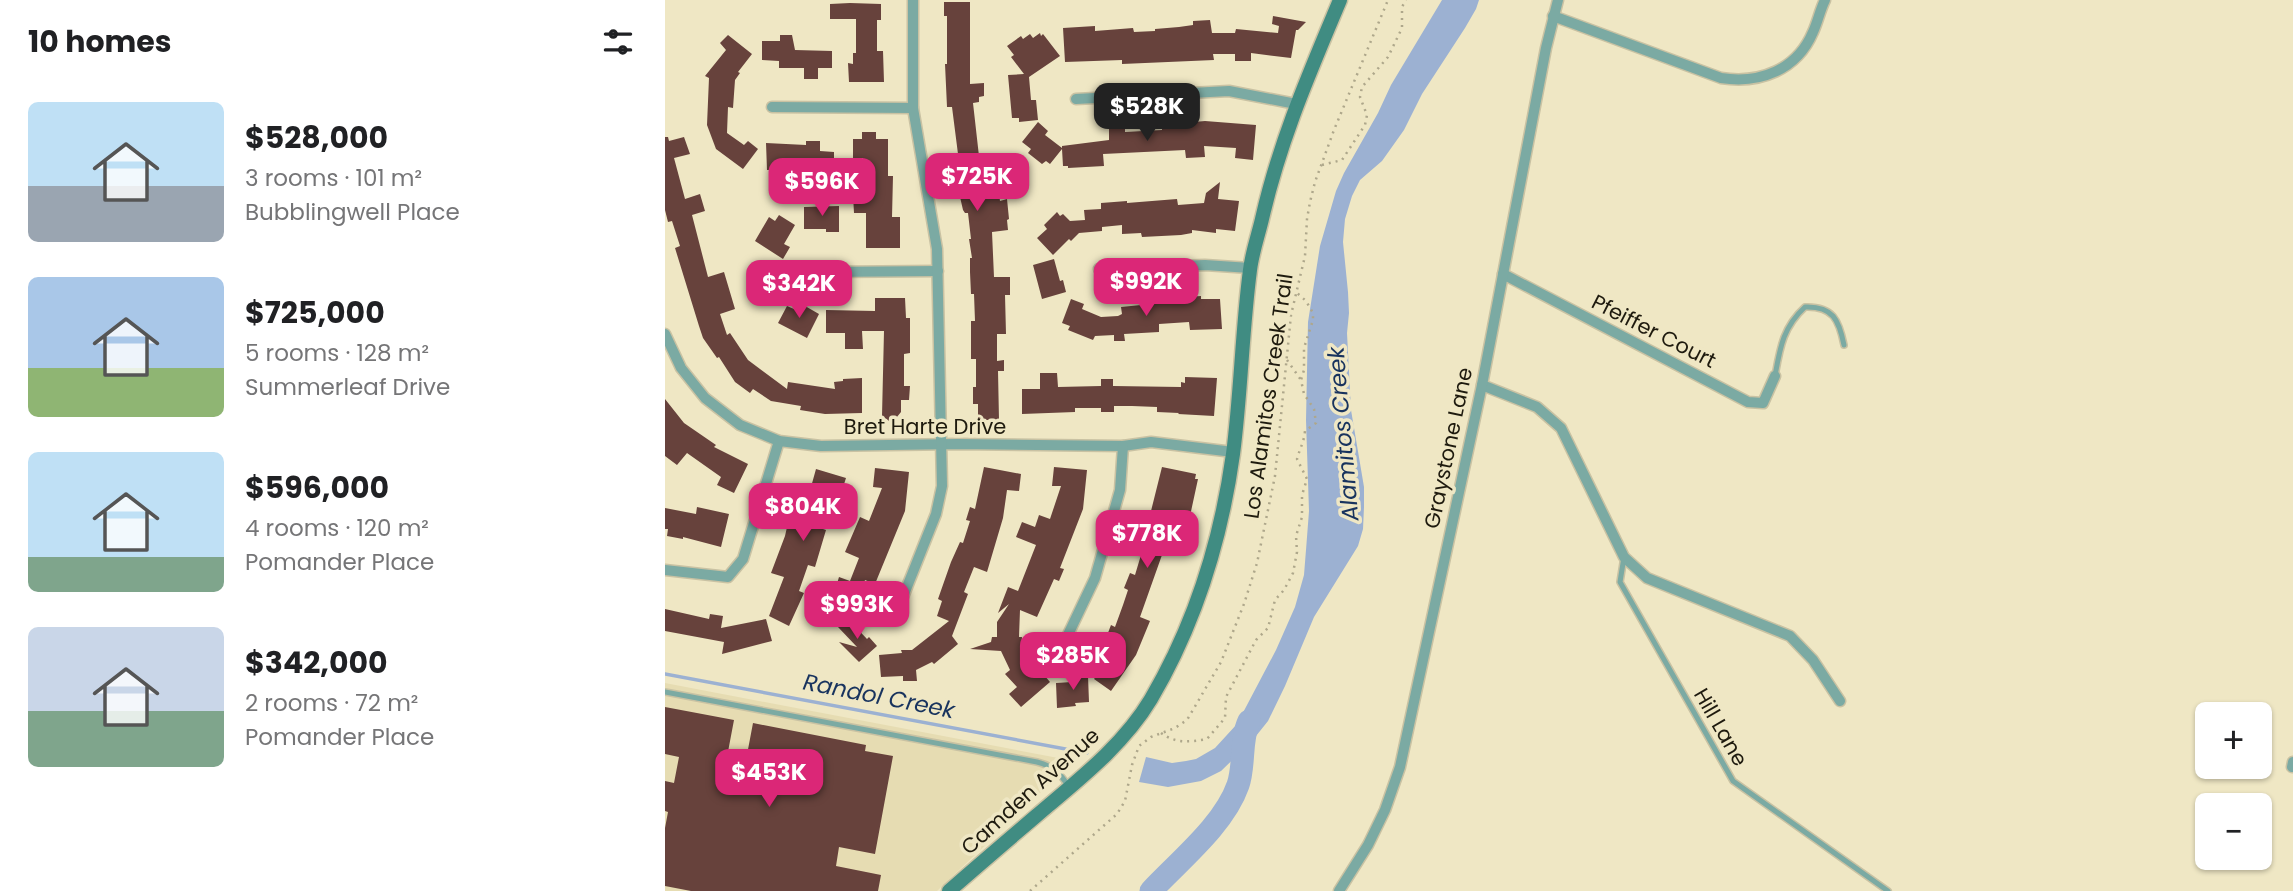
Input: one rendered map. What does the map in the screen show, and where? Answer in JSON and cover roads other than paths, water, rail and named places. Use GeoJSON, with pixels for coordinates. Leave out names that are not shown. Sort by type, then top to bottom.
{"type":"FeatureCollection","features":[{"type":"Feature","properties":{"kind":"street"},"geometry":{"type":"LineString","coordinates":[[897,612],[936,514],[942,486],[937,248],[913,108],[913,0]]}},
{"type":"Feature","properties":{"kind":"street","name":"Camden Avenue"},"geometry":{"type":"LineString","coordinates":[[949,891],[1121,738],[1150,700],[1184,636],[1212,552],[1228,489],[1250,268],[1279,154],[1296,104],[1340,0]]}},
{"type":"Feature","properties":{"kind":"street","name":"Graystone Lane"},"geometry":{"type":"LineString","coordinates":[[1339,891],[1368,845],[1385,810],[1400,767],[1482,385],[1558,0]]}},
{"type":"Feature","properties":{"kind":"street"},"geometry":{"type":"LineString","coordinates":[[1553,16],[1721,78],[1741,81],[1769,75],[1795,59],[1813,33],[1825,0]]}},
{"type":"Feature","properties":{"kind":"street"},"geometry":{"type":"LineString","coordinates":[[1076,99],[1229,91],[1296,104]]}},
{"type":"Feature","properties":{"kind":"street"},"geometry":{"type":"LineString","coordinates":[[772,107],[913,108]]}},
{"type":"Feature","properties":{"kind":"street"},"geometry":{"type":"LineString","coordinates":[[1099,269],[1205,265],[1250,268]]}},
{"type":"Feature","properties":{"kind":"street"},"geometry":{"type":"LineString","coordinates":[[823,272],[938,271]]}},
{"type":"Feature","properties":{"kind":"street","name":"Pfeiffer Court"},"geometry":{"type":"LineString","coordinates":[[1503,274],[1748,402],[1763,403],[1775,376]]}},
{"type":"Feature","properties":{"kind":"street","name":"Bret Harte Drive"},"geometry":{"type":"LineString","coordinates":[[665,334],[681,368],[705,398],[740,425],[779,441],[821,446],[1123,446],[1151,442],[1233,452]]}},
{"type":"Feature","properties":{"kind":"street"},"geometry":{"type":"LineString","coordinates":[[1482,385],[1537,407],[1561,428],[1624,557],[1647,578],[1790,636],[1813,660],[1840,701]]}},
{"type":"Feature","properties":{"kind":"street"},"geometry":{"type":"LineString","coordinates":[[665,570],[728,577],[743,559],[779,441]]}},
{"type":"Feature","properties":{"kind":"street"},"geometry":{"type":"LineString","coordinates":[[1065,641],[1095,578],[1120,490],[1123,446]]}},
{"type":"Feature","properties":{"kind":"street"},"geometry":{"type":"LineString","coordinates":[[2293,762],[2293,767]]}},
{"type":"Feature","properties":{"kind":"lane"},"geometry":{"type":"LineString","coordinates":[[1775,376],[1782,340],[1792,318],[1805,307],[1817,306],[1829,311],[1840,328],[1844,345]]}},
{"type":"Feature","properties":{"kind":"lane","name":"Hill Lane"},"geometry":{"type":"LineString","coordinates":[[1624,557],[1620,582],[1733,781],[1888,891]]}},
{"type":"Feature","properties":{"kind":"lane"},"geometry":{"type":"LineString","coordinates":[[665,692],[1037,762],[1057,771],[1069,787]]}},
{"type":"Feature","properties":{"kind":"water"},"geometry":{"type":"Polygon","coordinates":[[[1442,0],[1479,0],[1465,28],[1422,94],[1404,130],[1382,161],[1360,180],[1345,219],[1343,242],[1349,313],[1347,333],[1351,410],[1364,487],[1363,529],[1358,546],[1314,617],[1268,721],[1252,741],[1221,771],[1201,781],[1168,787],[1139,782],[1146,757],[1172,763],[1196,759],[1215,748],[1237,724],[1295,607],[1304,575],[1309,511],[1306,420],[1308,322],[1320,246],[1344,173],[1391,85],[1442,0]]]}},
{"type":"Feature","properties":{"kind":"waterway","name":"Randol Creek"},"geometry":{"type":"LineString","coordinates":[[665,674],[1087,753]]}},
{"type":"Feature","properties":{"kind":"waterway","name":"Alamitos Creek"},"geometry":{"type":"LineString","coordinates":[[1151,891],[1223,814],[1238,785],[1244,736],[1249,721]]}}]}
